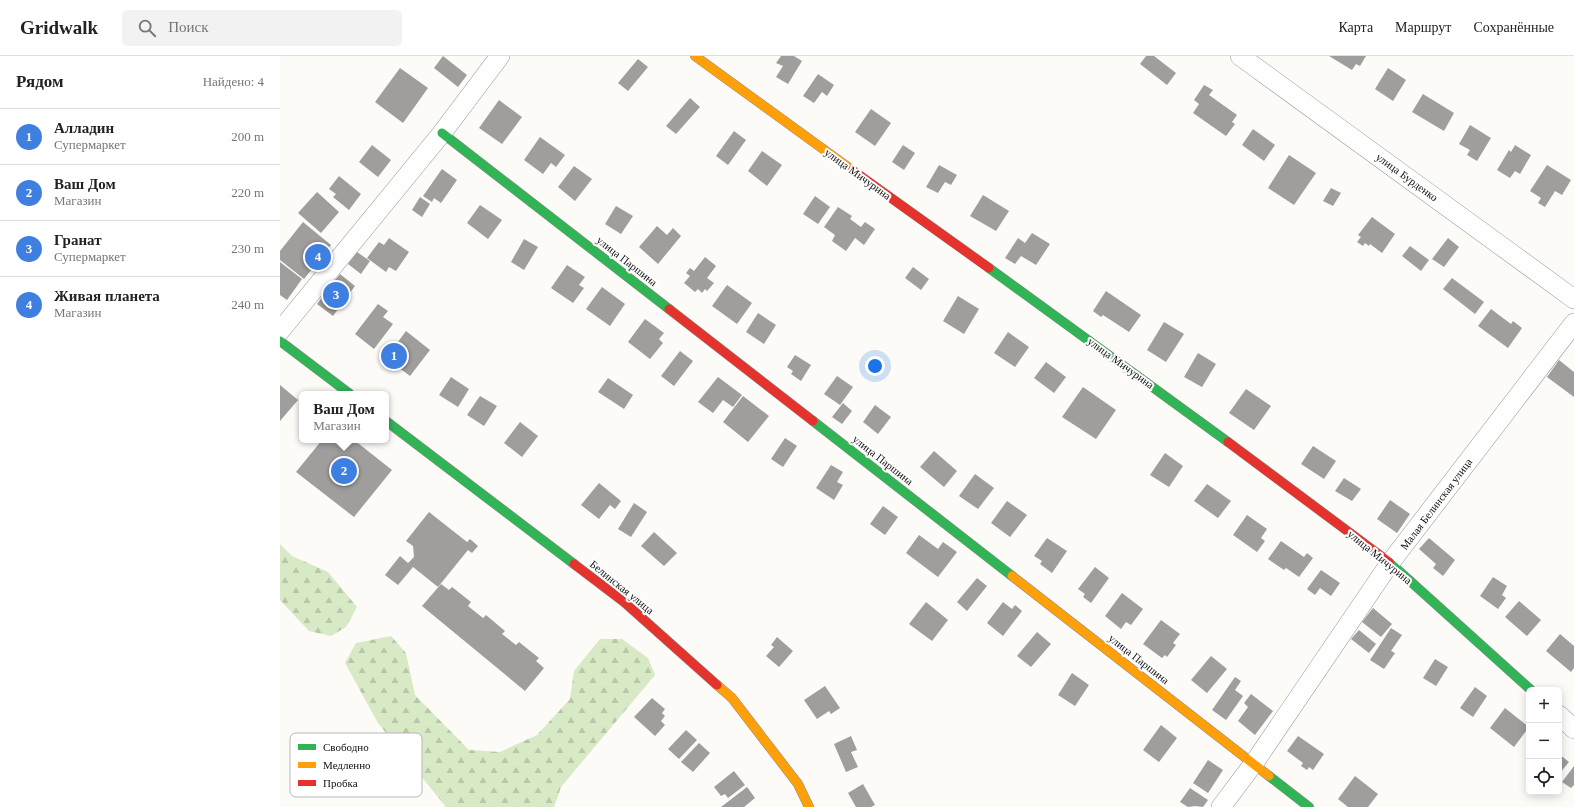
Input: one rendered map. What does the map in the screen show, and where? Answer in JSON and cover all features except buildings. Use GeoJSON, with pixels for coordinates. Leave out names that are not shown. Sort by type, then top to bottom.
{"type":"FeatureCollection","features":[{"type":"Feature","properties":{"kind":"street"},"geometry":{"type":"LineString","coordinates":[[280,331],[442,133],[500,56]]}},
{"type":"Feature","properties":{"kind":"street","name":"улица Мичурина"},"geometry":{"type":"LineString","coordinates":[[695,56],[1169,398],[1390,563],[1528,687]]}},
{"type":"Feature","properties":{"kind":"street","name":"улица Бурденко"},"geometry":{"type":"LineString","coordinates":[[1240,56],[1574,299]]}},
{"type":"Feature","properties":{"kind":"street","name":"улица Паршина"},"geometry":{"type":"LineString","coordinates":[[442,133],[1309,807]]}},
{"type":"Feature","properties":{"kind":"street","name":"Малая Белинская улица"},"geometry":{"type":"LineString","coordinates":[[1221,807],[1254,763],[1390,563],[1574,323]]}},
{"type":"Feature","properties":{"kind":"street"},"geometry":{"type":"LineString","coordinates":[[280,341],[346,391]]}},
{"type":"Feature","properties":{"kind":"street","name":"Белинская улица"},"geometry":{"type":"LineString","coordinates":[[389,423],[624,602],[732,698],[798,784],[808,807]]}},
{"type":"Feature","properties":{"kind":"street"},"geometry":{"type":"LineString","coordinates":[[1562,718],[1574,729]]}},
{"type":"Feature","properties":{"kind":"green space"},"geometry":{"type":"Polygon","coordinates":[[[280,544],[292,556],[328,572],[357,607],[346,627],[331,636],[309,631],[280,600],[280,544]]]}},
{"type":"Feature","properties":{"kind":"green space"},"geometry":{"type":"Polygon","coordinates":[[[391,636],[406,653],[415,695],[469,750],[500,752],[537,735],[570,699],[574,671],[600,639],[622,639],[648,658],[655,675],[561,787],[554,807],[446,807],[422,777],[422,733],[386,733],[378,723],[345,663],[356,643],[391,636]]]}},
{"type":"Feature","properties":{"kind":"traffic: fast"},"geometry":{"type":"LineString","coordinates":[[442,133],[669,309]]}},
{"type":"Feature","properties":{"kind":"traffic: fast"},"geometry":{"type":"LineString","coordinates":[[989,268],[1228,442]]}},
{"type":"Feature","properties":{"kind":"traffic: fast"},"geometry":{"type":"LineString","coordinates":[[280,341],[346,391]]}},
{"type":"Feature","properties":{"kind":"traffic: fast"},"geometry":{"type":"LineString","coordinates":[[813,421],[1012,576]]}},
{"type":"Feature","properties":{"kind":"traffic: fast"},"geometry":{"type":"LineString","coordinates":[[389,423],[574,564]]}},
{"type":"Feature","properties":{"kind":"traffic: fast"},"geometry":{"type":"LineString","coordinates":[[1389,562],[1528,687]]}},
{"type":"Feature","properties":{"kind":"traffic: fast"},"geometry":{"type":"LineString","coordinates":[[1269,776],[1309,807]]}},
{"type":"Feature","properties":{"kind":"traffic: slow"},"geometry":{"type":"LineString","coordinates":[[695,56],[852,170]]}},
{"type":"Feature","properties":{"kind":"traffic: slow"},"geometry":{"type":"LineString","coordinates":[[1012,576],[1269,776]]}},
{"type":"Feature","properties":{"kind":"traffic: slow"},"geometry":{"type":"LineString","coordinates":[[717,685],[732,698],[798,784],[809,807]]}},
{"type":"Feature","properties":{"kind":"traffic: jam"},"geometry":{"type":"LineString","coordinates":[[852,170],[989,268]]}},
{"type":"Feature","properties":{"kind":"traffic: jam"},"geometry":{"type":"LineString","coordinates":[[669,309],[813,421]]}},
{"type":"Feature","properties":{"kind":"traffic: jam"},"geometry":{"type":"LineString","coordinates":[[1228,442],[1389,562]]}},
{"type":"Feature","properties":{"kind":"traffic: jam"},"geometry":{"type":"LineString","coordinates":[[574,564],[624,602],[717,685]]}},
{"type":"Feature","properties":{"kind":"place","name":"Живая планета"},"geometry":{"type":"Point","coordinates":[318,257]}},
{"type":"Feature","properties":{"kind":"place","name":"Гранат"},"geometry":{"type":"Point","coordinates":[336,295]}},
{"type":"Feature","properties":{"kind":"place","name":"Алладин"},"geometry":{"type":"Point","coordinates":[394,356]}},
{"type":"Feature","properties":{"kind":"place","name":"Ваш Дом"},"geometry":{"type":"Point","coordinates":[344,471]}}]}
